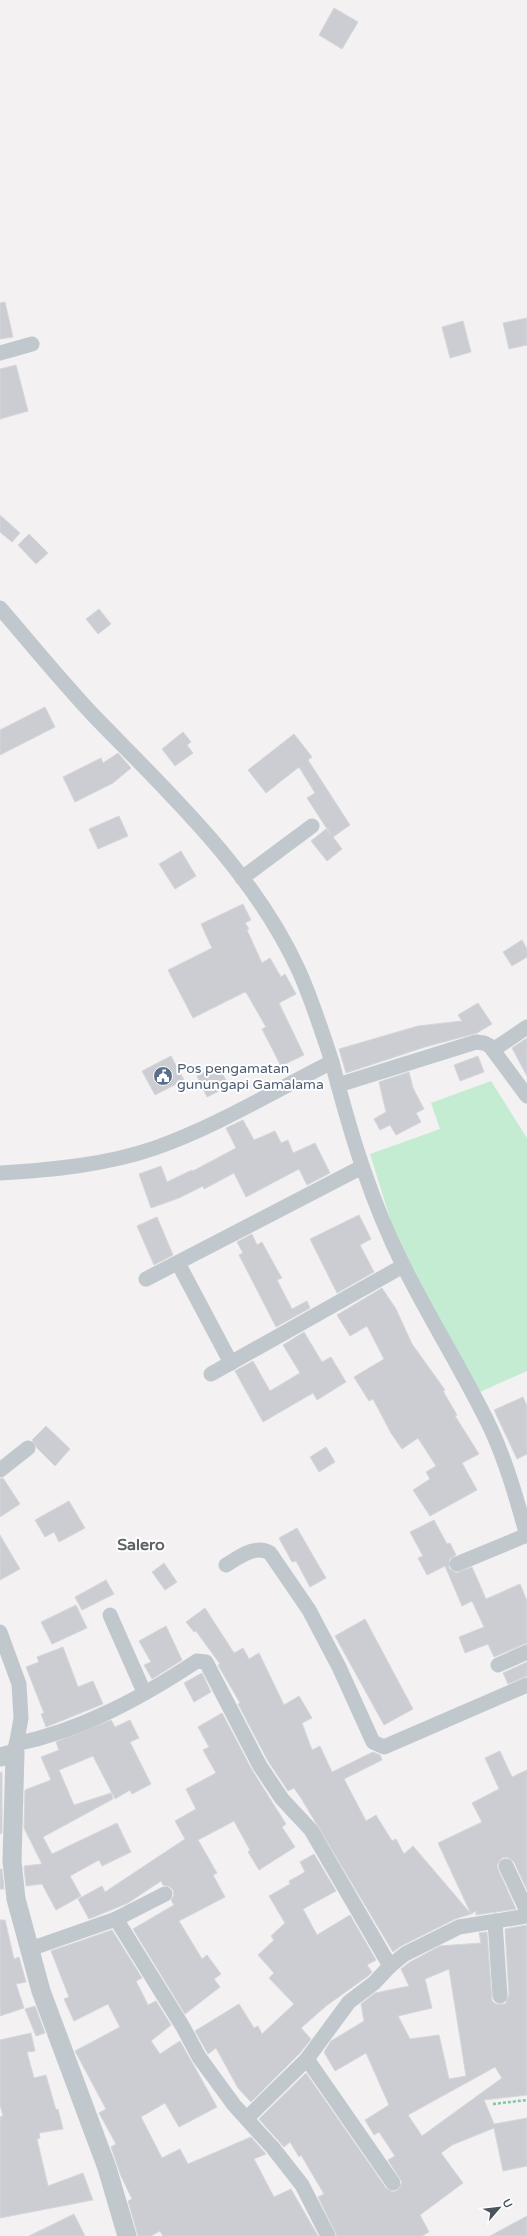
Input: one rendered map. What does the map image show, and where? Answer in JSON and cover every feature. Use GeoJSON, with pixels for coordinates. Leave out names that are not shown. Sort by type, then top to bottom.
{"type":"FeatureCollection","features":[{"type":"Feature","properties":{"kind":"street"},"geometry":{"type":"LineString","coordinates":[[0,353],[32,344]]}},
{"type":"Feature","properties":{"kind":"street"},"geometry":{"type":"LineString","coordinates":[[0,608],[56,675],[184,810],[242,878],[282,940],[298,970],[319,1021],[362,1167],[403,1266],[490,1428],[520,1508],[527,1536],[457,1564]]}},
{"type":"Feature","properties":{"kind":"street"},"geometry":{"type":"LineString","coordinates":[[242,878],[312,826]]}},
{"type":"Feature","properties":{"kind":"street"},"geometry":{"type":"LineString","coordinates":[[493,1050],[527,1027]]}},
{"type":"Feature","properties":{"kind":"street"},"geometry":{"type":"LineString","coordinates":[[338,1085],[476,1042],[484,1043],[493,1050],[527,1096]]}},
{"type":"Feature","properties":{"kind":"street"},"geometry":{"type":"LineString","coordinates":[[0,1173],[100,1162],[153,1148],[193,1133],[332,1062]]}},
{"type":"Feature","properties":{"kind":"street"},"geometry":{"type":"LineString","coordinates":[[146,1279],[362,1167]]}},
{"type":"Feature","properties":{"kind":"street"},"geometry":{"type":"LineString","coordinates":[[178,1263],[232,1364]]}},
{"type":"Feature","properties":{"kind":"street"},"geometry":{"type":"LineString","coordinates":[[211,1374],[232,1364],[403,1266]]}},
{"type":"Feature","properties":{"kind":"street"},"geometry":{"type":"LineString","coordinates":[[0,1470],[28,1448]]}},
{"type":"Feature","properties":{"kind":"street"},"geometry":{"type":"LineString","coordinates":[[226,1565],[252,1550],[264,1549],[270,1553],[309,1610],[339,1667],[373,1742],[384,1747],[527,1685]]}},
{"type":"Feature","properties":{"kind":"street"},"geometry":{"type":"LineString","coordinates":[[110,1615],[144,1692]]}},
{"type":"Feature","properties":{"kind":"street"},"geometry":{"type":"LineString","coordinates":[[0,1632],[19,1684],[21,1718],[10,1751],[12,1861],[16,1899],[41,1991],[107,2168],[127,2236]]}},
{"type":"Feature","properties":{"kind":"street"},"geometry":{"type":"LineString","coordinates":[[498,1665],[527,1652]]}},
{"type":"Feature","properties":{"kind":"street"},"geometry":{"type":"LineString","coordinates":[[10,1751],[95,1719],[197,1662],[206,1662],[260,1766],[282,1799],[311,1830],[390,1966]]}},
{"type":"Feature","properties":{"kind":"street"},"geometry":{"type":"LineString","coordinates":[[506,1866],[527,1911]]}},
{"type":"Feature","properties":{"kind":"street"},"geometry":{"type":"LineString","coordinates":[[30,1949],[116,1919],[165,1894]]}},
{"type":"Feature","properties":{"kind":"street"},"geometry":{"type":"LineString","coordinates":[[247,2118],[307,2059],[349,2002],[374,1983],[390,1966],[405,1954],[453,1930],[527,1916]]}},
{"type":"Feature","properties":{"kind":"street"},"geometry":{"type":"LineString","coordinates":[[116,1919],[183,2027],[199,2057],[234,2105],[247,2118],[302,2185],[328,2236]]}},
{"type":"Feature","properties":{"kind":"street"},"geometry":{"type":"LineString","coordinates":[[495,1922],[500,1996]]}},
{"type":"Feature","properties":{"kind":"street"},"geometry":{"type":"LineString","coordinates":[[307,2059],[393,2182]]}},
{"type":"Feature","properties":{"kind":"path"},"geometry":{"type":"LineString","coordinates":[[493,2104],[527,2100]]}},
{"type":"Feature","properties":{"kind":"green space"},"geometry":{"type":"Polygon","coordinates":[[[491,1081],[527,1138],[527,1371],[471,1396],[393,1228],[370,1154],[440,1129],[431,1103],[491,1081]]]}},
{"type":"Feature","properties":{"kind":"building"},"geometry":{"type":"Polygon","coordinates":[[[334,8],[358,22],[342,49],[319,35],[334,8]]]}},
{"type":"Feature","properties":{"kind":"building"},"geometry":{"type":"Polygon","coordinates":[[[5,302],[13,337],[0,339],[0,303],[5,302]]]}},
{"type":"Feature","properties":{"kind":"building"},"geometry":{"type":"Polygon","coordinates":[[[527,318],[527,345],[509,349],[503,323],[527,318]]]}},
{"type":"Feature","properties":{"kind":"building"},"geometry":{"type":"Polygon","coordinates":[[[463,321],[471,352],[450,358],[442,327],[463,321]]]}},
{"type":"Feature","properties":{"kind":"building"},"geometry":{"type":"Polygon","coordinates":[[[16,365],[28,411],[0,419],[0,369],[16,365]]]}},
{"type":"Feature","properties":{"kind":"building"},"geometry":{"type":"Polygon","coordinates":[[[0,515],[20,533],[12,542],[0,532],[0,515]]]}},
{"type":"Feature","properties":{"kind":"building"},"geometry":{"type":"Polygon","coordinates":[[[29,534],[48,553],[36,564],[18,545],[29,534]]]}},
{"type":"Feature","properties":{"kind":"building"},"geometry":{"type":"Polygon","coordinates":[[[99,609],[111,624],[98,634],[86,619],[99,609]]]}},
{"type":"Feature","properties":{"kind":"building"},"geometry":{"type":"Polygon","coordinates":[[[45,707],[55,727],[0,755],[0,730],[45,707]]]}},
{"type":"Feature","properties":{"kind":"building"},"geometry":{"type":"Polygon","coordinates":[[[183,732],[191,742],[187,745],[193,753],[175,766],[162,749],[183,732]]]}},
{"type":"Feature","properties":{"kind":"building"},"geometry":{"type":"Polygon","coordinates":[[[294,734],[312,757],[308,760],[350,825],[333,837],[342,849],[327,861],[311,841],[326,829],[331,835],[307,798],[315,793],[299,767],[266,793],[248,770],[294,734]]]}},
{"type":"Feature","properties":{"kind":"building"},"geometry":{"type":"Polygon","coordinates":[[[118,753],[131,768],[113,783],[75,802],[63,777],[101,758],[103,763],[118,753]]]}},
{"type":"Feature","properties":{"kind":"building"},"geometry":{"type":"Polygon","coordinates":[[[119,816],[128,836],[98,849],[89,829],[119,816]]]}},
{"type":"Feature","properties":{"kind":"building"},"geometry":{"type":"Polygon","coordinates":[[[181,851],[196,876],[175,889],[159,864],[181,851]]]}},
{"type":"Feature","properties":{"kind":"building"},"geometry":{"type":"Polygon","coordinates":[[[243,904],[251,920],[245,923],[249,929],[247,930],[262,963],[270,958],[281,977],[285,974],[296,994],[279,1003],[304,1055],[281,1066],[262,1029],[266,1027],[245,992],[193,1018],[168,970],[212,948],[201,924],[243,904]]]}},
{"type":"Feature","properties":{"kind":"building"},"geometry":{"type":"Polygon","coordinates":[[[522,940],[527,949],[527,957],[512,966],[503,952],[522,940]]]}},
{"type":"Feature","properties":{"kind":"building"},"geometry":{"type":"Polygon","coordinates":[[[478,1003],[492,1024],[477,1033],[425,1047],[346,1073],[339,1049],[418,1026],[462,1021],[458,1015],[478,1003]]]}},
{"type":"Feature","properties":{"kind":"building"},"geometry":{"type":"Polygon","coordinates":[[[527,1038],[527,1076],[512,1048],[527,1038]]]}},
{"type":"Feature","properties":{"kind":"building","name":"Pos pengamatan gunungapi Gamalama"},"geometry":{"type":"Polygon","coordinates":[[[171,1056],[184,1080],[155,1095],[142,1071],[171,1056]]]}},
{"type":"Feature","properties":{"kind":"building"},"geometry":{"type":"Polygon","coordinates":[[[478,1056],[484,1072],[460,1081],[454,1065],[478,1056]]]}},
{"type":"Feature","properties":{"kind":"building"},"geometry":{"type":"Polygon","coordinates":[[[218,1065],[229,1086],[207,1097],[197,1076],[218,1065]]]}},
{"type":"Feature","properties":{"kind":"building"},"geometry":{"type":"Polygon","coordinates":[[[409,1072],[413,1088],[424,1109],[416,1113],[421,1122],[396,1135],[390,1125],[380,1130],[374,1119],[386,1112],[379,1082],[409,1072]]]}},
{"type":"Feature","properties":{"kind":"building"},"geometry":{"type":"Polygon","coordinates":[[[243,1120],[254,1140],[275,1131],[281,1143],[288,1140],[293,1153],[315,1143],[330,1173],[307,1185],[299,1169],[246,1197],[234,1173],[204,1189],[203,1186],[179,1198],[151,1208],[139,1174],[161,1166],[167,1182],[192,1170],[193,1171],[236,1148],[226,1128],[243,1120]]]}},
{"type":"Feature","properties":{"kind":"building"},"geometry":{"type":"Polygon","coordinates":[[[359,1215],[371,1239],[360,1245],[374,1272],[337,1293],[310,1239],[359,1215]]]}},
{"type":"Feature","properties":{"kind":"building"},"geometry":{"type":"Polygon","coordinates":[[[157,1217],[173,1255],[154,1265],[137,1226],[157,1217]]]}},
{"type":"Feature","properties":{"kind":"building"},"geometry":{"type":"Polygon","coordinates":[[[252,1234],[257,1245],[262,1242],[282,1278],[277,1280],[292,1309],[307,1301],[310,1308],[276,1327],[239,1255],[243,1253],[237,1242],[252,1234]]]}},
{"type":"Feature","properties":{"kind":"building"},"geometry":{"type":"Polygon","coordinates":[[[382,1288],[396,1309],[412,1344],[445,1390],[443,1391],[457,1415],[455,1416],[479,1454],[462,1463],[477,1490],[430,1516],[413,1490],[430,1479],[426,1472],[436,1466],[418,1438],[402,1449],[391,1433],[373,1399],[369,1401],[354,1377],[384,1359],[367,1326],[350,1336],[337,1315],[382,1288]]]}},
{"type":"Feature","properties":{"kind":"building"},"geometry":{"type":"Polygon","coordinates":[[[304,1332],[322,1362],[331,1357],[346,1382],[317,1400],[313,1393],[263,1422],[235,1371],[253,1361],[270,1391],[300,1373],[283,1345],[304,1332]]]}},
{"type":"Feature","properties":{"kind":"building"},"geometry":{"type":"Polygon","coordinates":[[[523,1397],[527,1406],[527,1454],[517,1459],[494,1410],[523,1397]]]}},
{"type":"Feature","properties":{"kind":"building"},"geometry":{"type":"Polygon","coordinates":[[[46,1426],[70,1449],[55,1466],[37,1448],[32,1440],[46,1426]]]}},
{"type":"Feature","properties":{"kind":"building"},"geometry":{"type":"Polygon","coordinates":[[[326,1447],[335,1462],[319,1472],[310,1457],[326,1447]]]}},
{"type":"Feature","properties":{"kind":"building"},"geometry":{"type":"Polygon","coordinates":[[[3,1478],[20,1504],[0,1517],[0,1479],[3,1478]]]}},
{"type":"Feature","properties":{"kind":"building"},"geometry":{"type":"Polygon","coordinates":[[[69,1501],[85,1528],[59,1542],[54,1532],[45,1537],[35,1520],[69,1501]]]}},
{"type":"Feature","properties":{"kind":"building"},"geometry":{"type":"Polygon","coordinates":[[[434,1520],[447,1544],[450,1543],[456,1555],[450,1559],[449,1568],[456,1573],[472,1567],[486,1599],[520,1584],[527,1601],[527,1643],[494,1657],[488,1644],[465,1653],[459,1637],[484,1627],[472,1601],[462,1606],[445,1566],[427,1575],[418,1558],[423,1556],[410,1532],[434,1520]]]}},
{"type":"Feature","properties":{"kind":"building"},"geometry":{"type":"Polygon","coordinates":[[[297,1528],[326,1578],[310,1587],[296,1561],[292,1562],[279,1538],[297,1528]]]}},
{"type":"Feature","properties":{"kind":"building"},"geometry":{"type":"Polygon","coordinates":[[[0,1535],[20,1569],[0,1580],[0,1535]]]}},
{"type":"Feature","properties":{"kind":"building"},"geometry":{"type":"Polygon","coordinates":[[[164,1563],[177,1582],[165,1590],[152,1572],[164,1563]]]}},
{"type":"Feature","properties":{"kind":"building"},"geometry":{"type":"Polygon","coordinates":[[[106,1580],[114,1594],[82,1610],[75,1597],[106,1580]]]}},
{"type":"Feature","properties":{"kind":"building"},"geometry":{"type":"Polygon","coordinates":[[[76,1605],[87,1628],[52,1644],[41,1622],[76,1605]]]}},
{"type":"Feature","properties":{"kind":"building"},"geometry":{"type":"Polygon","coordinates":[[[205,1608],[234,1653],[243,1648],[249,1659],[259,1653],[284,1705],[299,1696],[312,1718],[302,1723],[312,1750],[320,1746],[332,1772],[373,1752],[380,1755],[382,1760],[344,1779],[366,1821],[376,1815],[392,1841],[396,1839],[404,1854],[413,1846],[471,1914],[455,1919],[401,1946],[393,1952],[301,1798],[294,1788],[288,1791],[268,1761],[238,1704],[240,1703],[218,1665],[220,1664],[196,1631],[194,1632],[186,1622],[205,1608]]]}},
{"type":"Feature","properties":{"kind":"building"},"geometry":{"type":"Polygon","coordinates":[[[365,1619],[413,1709],[384,1725],[335,1636],[365,1619]]]}},
{"type":"Feature","properties":{"kind":"building"},"geometry":{"type":"Polygon","coordinates":[[[166,1626],[182,1660],[152,1679],[144,1665],[151,1662],[139,1641],[166,1626]]]}},
{"type":"Feature","properties":{"kind":"building"},"geometry":{"type":"Polygon","coordinates":[[[63,1647],[78,1687],[93,1681],[103,1704],[46,1727],[41,1714],[44,1713],[26,1667],[39,1662],[37,1657],[63,1647]]]}},
{"type":"Feature","properties":{"kind":"building"},"geometry":{"type":"Polygon","coordinates":[[[527,1662],[527,1676],[508,1684],[503,1673],[527,1662]]]}},
{"type":"Feature","properties":{"kind":"building"},"geometry":{"type":"Polygon","coordinates":[[[202,1673],[211,1692],[194,1702],[184,1683],[202,1673]]]}},
{"type":"Feature","properties":{"kind":"building"},"geometry":{"type":"Polygon","coordinates":[[[222,1713],[252,1770],[286,1824],[282,1827],[295,1847],[259,1870],[248,1852],[250,1850],[234,1821],[198,1840],[217,1873],[213,1875],[225,1897],[179,1921],[202,1959],[207,1955],[221,1974],[214,1979],[220,1987],[185,2014],[133,1929],[174,1905],[171,1900],[174,1895],[173,1890],[170,1887],[163,1885],[161,1881],[128,1903],[89,1919],[78,1899],[102,1886],[105,1892],[185,1839],[175,1821],[196,1809],[186,1789],[216,1773],[203,1750],[209,1747],[198,1727],[222,1713]]]}},
{"type":"Feature","properties":{"kind":"building"},"geometry":{"type":"Polygon","coordinates":[[[111,1720],[115,1727],[130,1720],[139,1738],[130,1742],[151,1784],[132,1794],[130,1790],[115,1799],[93,1756],[59,1770],[74,1805],[111,1793],[113,1799],[43,1837],[52,1854],[117,1823],[131,1852],[102,1866],[99,1860],[70,1876],[81,1896],[56,1910],[42,1884],[26,1886],[24,1866],[42,1864],[24,1828],[25,1790],[51,1780],[41,1757],[59,1750],[56,1742],[111,1720]]]}},
{"type":"Feature","properties":{"kind":"building"},"geometry":{"type":"Polygon","coordinates":[[[500,1751],[512,1777],[527,1770],[527,1890],[514,1862],[507,1857],[502,1858],[497,1865],[498,1869],[516,1909],[476,1915],[476,1911],[471,1914],[438,1843],[482,1822],[472,1803],[499,1789],[485,1758],[500,1751]]]}},
{"type":"Feature","properties":{"kind":"building"},"geometry":{"type":"Polygon","coordinates":[[[2,1772],[2,1833],[0,1834],[0,1773],[2,1772]]]}},
{"type":"Feature","properties":{"kind":"building"},"geometry":{"type":"Polygon","coordinates":[[[314,1854],[336,1891],[303,1909],[317,1935],[350,1915],[376,1960],[367,1965],[372,1972],[368,1976],[326,2006],[301,2028],[311,2039],[300,2053],[251,2102],[238,2088],[216,2048],[208,2054],[195,2031],[239,2004],[254,2028],[258,2026],[262,2034],[294,2004],[269,1978],[274,1973],[258,1955],[274,1940],[271,1936],[285,1923],[269,1896],[290,1884],[289,1881],[305,1872],[300,1862],[314,1854]]]}},
{"type":"Feature","properties":{"kind":"building"},"geometry":{"type":"Polygon","coordinates":[[[0,1869],[2,1869],[4,1889],[0,1889],[0,1869]]]}},
{"type":"Feature","properties":{"kind":"building"},"geometry":{"type":"Polygon","coordinates":[[[0,1920],[5,1920],[14,1959],[19,1957],[26,1982],[16,1984],[24,2008],[0,2016],[0,1920]]]}},
{"type":"Feature","properties":{"kind":"building"},"geometry":{"type":"Polygon","coordinates":[[[527,1925],[527,2095],[484,2100],[494,2124],[527,2118],[527,2166],[503,2171],[494,2128],[452,2145],[441,2153],[463,2183],[420,2215],[429,2232],[422,2236],[337,2236],[318,2197],[324,2194],[301,2155],[299,2157],[290,2142],[284,2147],[259,2119],[306,2073],[386,2188],[393,2192],[398,2190],[402,2182],[388,2160],[395,2156],[379,2132],[374,2135],[365,2120],[389,2105],[366,2053],[335,2071],[324,2052],[331,2041],[364,2021],[361,2004],[375,1993],[409,1986],[401,1969],[410,1962],[440,1946],[481,1943],[479,1933],[487,1932],[492,2001],[496,2004],[505,2004],[509,1995],[505,1929],[527,1925]],[[449,1969],[425,1979],[432,2008],[398,2016],[410,2039],[439,2035],[449,2079],[466,2076],[449,1969]],[[495,2067],[408,2115],[422,2136],[502,2078],[495,2067]]]}},
{"type":"Feature","properties":{"kind":"building"},"geometry":{"type":"Polygon","coordinates":[[[112,1930],[142,1978],[136,1981],[148,2005],[156,2001],[171,2025],[151,2041],[160,2054],[180,2041],[217,2107],[179,2127],[165,2103],[141,2117],[162,2158],[180,2149],[188,2164],[251,2137],[266,2154],[254,2159],[274,2197],[291,2189],[318,2236],[163,2236],[160,2231],[151,2236],[138,2236],[128,2201],[132,2199],[121,2176],[111,2147],[116,2144],[99,2113],[106,2109],[75,2051],[120,2027],[108,2004],[74,2021],[64,1999],[69,1997],[51,1951],[112,1930]]]}},
{"type":"Feature","properties":{"kind":"building"},"geometry":{"type":"Polygon","coordinates":[[[35,2006],[45,2033],[36,2036],[25,2009],[35,2006]]]}},
{"type":"Feature","properties":{"kind":"building"},"geometry":{"type":"Polygon","coordinates":[[[31,2033],[35,2051],[27,2052],[34,2078],[46,2075],[56,2110],[58,2109],[63,2129],[39,2133],[40,2138],[37,2139],[48,2186],[83,2173],[93,2200],[0,2218],[0,2117],[3,2116],[0,2105],[0,2040],[31,2033]]]}},
{"type":"Feature","properties":{"kind":"building"},"geometry":{"type":"Polygon","coordinates":[[[74,2214],[85,2236],[29,2236],[74,2214]]]}},
{"type":"Feature","properties":{"kind":"building"},"geometry":{"type":"Polygon","coordinates":[[[527,2216],[527,2236],[490,2236],[527,2216]]]}},
{"type":"Feature","properties":{"kind":"place","name":"Pos pengamatan gunungapi Gamalama"},"geometry":{"type":"Point","coordinates":[163,1076]}},
{"type":"Feature","properties":{"kind":"district","name":"Salero"},"geometry":{"type":"Point","coordinates":[141,1544]}}]}
